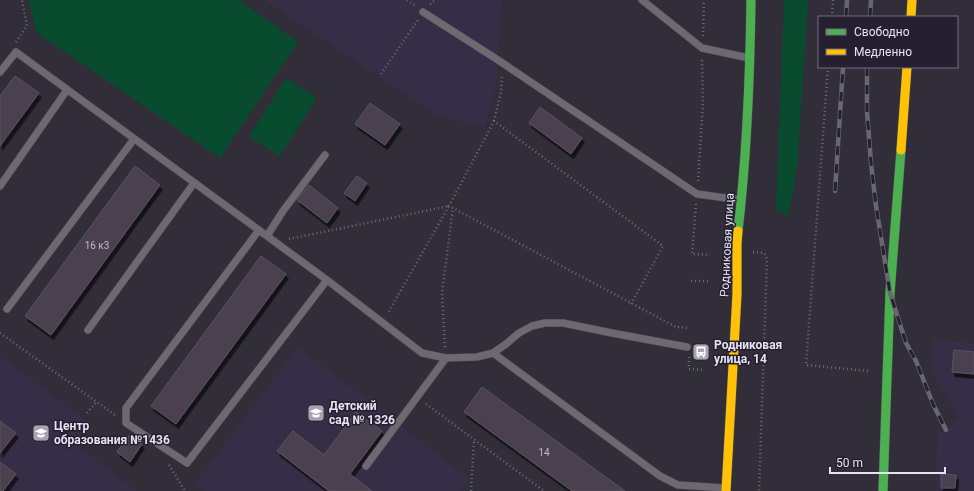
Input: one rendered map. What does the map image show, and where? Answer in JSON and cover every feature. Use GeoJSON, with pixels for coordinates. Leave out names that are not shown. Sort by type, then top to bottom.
{"type":"FeatureCollection","features":[{"type":"Feature","properties":{"kind":"main road","name":"Родниковая улица"},"geometry":{"type":"LineString","coordinates":[[726,489],[737,294],[737,248],[742,200],[750,58],[751,0]]}},
{"type":"Feature","properties":{"kind":"main road"},"geometry":{"type":"LineString","coordinates":[[911,16],[912,0]]}},
{"type":"Feature","properties":{"kind":"main road"},"geometry":{"type":"LineString","coordinates":[[883,491],[890,293],[907,68]]}},
{"type":"Feature","properties":{"kind":"lane"},"geometry":{"type":"LineString","coordinates":[[642,0],[702,48],[750,58]]}},
{"type":"Feature","properties":{"kind":"lane"},"geometry":{"type":"LineString","coordinates":[[423,12],[502,63],[697,194],[742,200]]}},
{"type":"Feature","properties":{"kind":"lane"},"geometry":{"type":"LineString","coordinates":[[0,72],[16,52],[327,280],[422,353],[446,358],[477,357],[493,353],[520,333],[532,326],[545,322],[563,323],[687,347]]}},
{"type":"Feature","properties":{"kind":"lane"},"geometry":{"type":"LineString","coordinates":[[0,186],[68,90]]}},
{"type":"Feature","properties":{"kind":"lane"},"geometry":{"type":"LineString","coordinates":[[7,309],[134,139]]}},
{"type":"Feature","properties":{"kind":"lane"},"geometry":{"type":"LineString","coordinates":[[267,236],[283,211],[325,155]]}},
{"type":"Feature","properties":{"kind":"lane"},"geometry":{"type":"LineString","coordinates":[[88,330],[194,183]]}},
{"type":"Feature","properties":{"kind":"lane"},"geometry":{"type":"LineString","coordinates":[[259,230],[126,408],[126,423],[187,463],[327,280]]}},
{"type":"Feature","properties":{"kind":"lane"},"geometry":{"type":"LineString","coordinates":[[493,353],[660,476],[678,485],[690,488],[726,489]]}},
{"type":"Feature","properties":{"kind":"lane"},"geometry":{"type":"LineString","coordinates":[[366,466],[446,358]]}},
{"type":"Feature","properties":{"kind":"path"},"geometry":{"type":"LineString","coordinates":[[16,52],[12,49],[27,26],[22,0]]}},
{"type":"Feature","properties":{"kind":"path"},"geometry":{"type":"LineString","coordinates":[[381,74],[423,12],[407,0]]}},
{"type":"Feature","properties":{"kind":"path"},"geometry":{"type":"LineString","coordinates":[[704,0],[702,48],[703,104],[692,254],[710,255]]}},
{"type":"Feature","properties":{"kind":"path"},"geometry":{"type":"LineString","coordinates":[[832,16],[833,0]]}},
{"type":"Feature","properties":{"kind":"path"},"geometry":{"type":"LineString","coordinates":[[382,322],[450,206],[494,121],[501,92],[502,63]]}},
{"type":"Feature","properties":{"kind":"path"},"geometry":{"type":"LineString","coordinates":[[828,68],[806,365],[869,371]]}},
{"type":"Feature","properties":{"kind":"path"},"geometry":{"type":"LineString","coordinates":[[494,121],[663,246],[631,304]]}},
{"type":"Feature","properties":{"kind":"path"},"geometry":{"type":"LineString","coordinates":[[267,236],[291,239],[450,206],[676,327],[690,328]]}},
{"type":"Feature","properties":{"kind":"path"},"geometry":{"type":"LineString","coordinates":[[446,358],[442,293],[453,208]]}},
{"type":"Feature","properties":{"kind":"path"},"geometry":{"type":"LineString","coordinates":[[753,252],[764,253],[767,259],[759,491]]}},
{"type":"Feature","properties":{"kind":"path"},"geometry":{"type":"LineString","coordinates":[[691,281],[708,281]]}},
{"type":"Feature","properties":{"kind":"path"},"geometry":{"type":"LineString","coordinates":[[0,333],[126,423]]}},
{"type":"Feature","properties":{"kind":"path"},"geometry":{"type":"LineString","coordinates":[[687,347],[689,351],[689,369],[704,370]]}},
{"type":"Feature","properties":{"kind":"path"},"geometry":{"type":"LineString","coordinates":[[417,398],[544,491]]}},
{"type":"Feature","properties":{"kind":"path"},"geometry":{"type":"LineString","coordinates":[[87,413],[97,401]]}},
{"type":"Feature","properties":{"kind":"path"},"geometry":{"type":"LineString","coordinates":[[471,491],[474,439]]}},
{"type":"Feature","properties":{"kind":"shaded area"},"geometry":{"type":"Polygon","coordinates":[[[265,0],[502,0],[496,88],[485,127],[437,116],[265,0]]]}},
{"type":"Feature","properties":{"kind":"shaded area"},"geometry":{"type":"Polygon","coordinates":[[[933,339],[974,343],[974,491],[936,491],[937,428],[946,430],[959,417],[931,371],[933,339]]]}},
{"type":"Feature","properties":{"kind":"shaded area","name":"Детский сад № 1326"},"geometry":{"type":"Polygon","coordinates":[[[298,347],[470,479],[461,491],[205,491],[195,483],[298,347]]]}},
{"type":"Feature","properties":{"kind":"shaded area","name":"Центр образования №1436"},"geometry":{"type":"Polygon","coordinates":[[[0,355],[88,422],[76,444],[137,491],[0,491],[0,355]]]}},
{"type":"Feature","properties":{"kind":"green space"},"geometry":{"type":"Polygon","coordinates":[[[28,0],[239,0],[298,42],[220,158],[37,33],[28,0]]]}},
{"type":"Feature","properties":{"kind":"green space"},"geometry":{"type":"Polygon","coordinates":[[[784,0],[808,0],[797,169],[788,216],[776,210],[784,0]]]}},
{"type":"Feature","properties":{"kind":"green space"},"geometry":{"type":"Polygon","coordinates":[[[286,78],[317,98],[280,156],[249,137],[286,78]]]}},
{"type":"Feature","properties":{"kind":"building"},"geometry":{"type":"Polygon","coordinates":[[[15,76],[39,93],[0,146],[0,96],[15,76]]]}},
{"type":"Feature","properties":{"kind":"building"},"geometry":{"type":"Polygon","coordinates":[[[370,103],[400,124],[385,145],[355,124],[370,103]]]}},
{"type":"Feature","properties":{"kind":"building"},"geometry":{"type":"Polygon","coordinates":[[[540,107],[582,138],[571,154],[529,123],[540,107]]]}},
{"type":"Feature","properties":{"kind":"building"},"geometry":{"type":"Polygon","coordinates":[[[135,166],[160,185],[51,335],[25,316],[135,166]]]}},
{"type":"Feature","properties":{"kind":"building"},"geometry":{"type":"Polygon","coordinates":[[[357,176],[367,183],[355,201],[344,193],[357,176]]]}},
{"type":"Feature","properties":{"kind":"building"},"geometry":{"type":"Polygon","coordinates":[[[309,185],[338,208],[327,223],[297,200],[309,185]]]}},
{"type":"Feature","properties":{"kind":"building"},"geometry":{"type":"Polygon","coordinates":[[[261,256],[286,274],[176,424],[151,406],[261,256]]]}},
{"type":"Feature","properties":{"kind":"building"},"geometry":{"type":"Polygon","coordinates":[[[954,350],[974,352],[974,374],[952,372],[954,350]]]}},
{"type":"Feature","properties":{"kind":"building"},"geometry":{"type":"Polygon","coordinates":[[[482,387],[625,491],[572,491],[464,412],[482,387]]]}},
{"type":"Feature","properties":{"kind":"building"},"geometry":{"type":"Polygon","coordinates":[[[356,412],[382,431],[350,474],[372,491],[329,491],[277,451],[293,431],[324,455],[356,412]]]}},
{"type":"Feature","properties":{"kind":"building"},"geometry":{"type":"Polygon","coordinates":[[[0,421],[16,433],[0,453],[0,421]]]}},
{"type":"Feature","properties":{"kind":"building"},"geometry":{"type":"Polygon","coordinates":[[[129,435],[142,444],[130,462],[117,452],[129,435]]]}},
{"type":"Feature","properties":{"kind":"building"},"geometry":{"type":"Polygon","coordinates":[[[0,462],[16,474],[3,491],[0,491],[0,462]]]}},
{"type":"Feature","properties":{"kind":"building"},"geometry":{"type":"Polygon","coordinates":[[[941,474],[956,475],[955,488],[941,488],[941,474]]]}},
{"type":"Feature","properties":{"kind":"railway"},"geometry":{"type":"LineString","coordinates":[[846,16],[847,0]]}},
{"type":"Feature","properties":{"kind":"railway"},"geometry":{"type":"LineString","coordinates":[[870,16],[871,0]]}},
{"type":"Feature","properties":{"kind":"railway"},"geometry":{"type":"LineString","coordinates":[[835,191],[843,68]]}},
{"type":"Feature","properties":{"kind":"railway"},"geometry":{"type":"LineString","coordinates":[[867,68],[867,112],[871,163],[876,206],[890,293],[906,343],[916,361],[933,404],[946,430]]}},
{"type":"Feature","properties":{"kind":"traffic: fast"},"geometry":{"type":"LineString","coordinates":[[738,231],[748,116],[751,0]]}},
{"type":"Feature","properties":{"kind":"traffic: fast"},"geometry":{"type":"LineString","coordinates":[[883,491],[890,293],[901,150]]}},
{"type":"Feature","properties":{"kind":"traffic: slow"},"geometry":{"type":"LineString","coordinates":[[911,16],[912,0]]}},
{"type":"Feature","properties":{"kind":"traffic: slow"},"geometry":{"type":"LineString","coordinates":[[901,150],[907,68]]}},
{"type":"Feature","properties":{"kind":"traffic: slow"},"geometry":{"type":"LineString","coordinates":[[726,491],[737,294],[738,231]]}},
{"type":"Feature","properties":{"kind":"place","name":"Родниковая улица, 14"},"geometry":{"type":"Point","coordinates":[701,352]}},
{"type":"Feature","properties":{"kind":"place","name":"Детский сад № 1326"},"geometry":{"type":"Point","coordinates":[316,413]}},
{"type":"Feature","properties":{"kind":"place","name":"Центр образования №1436"},"geometry":{"type":"Point","coordinates":[41,433]}}]}
